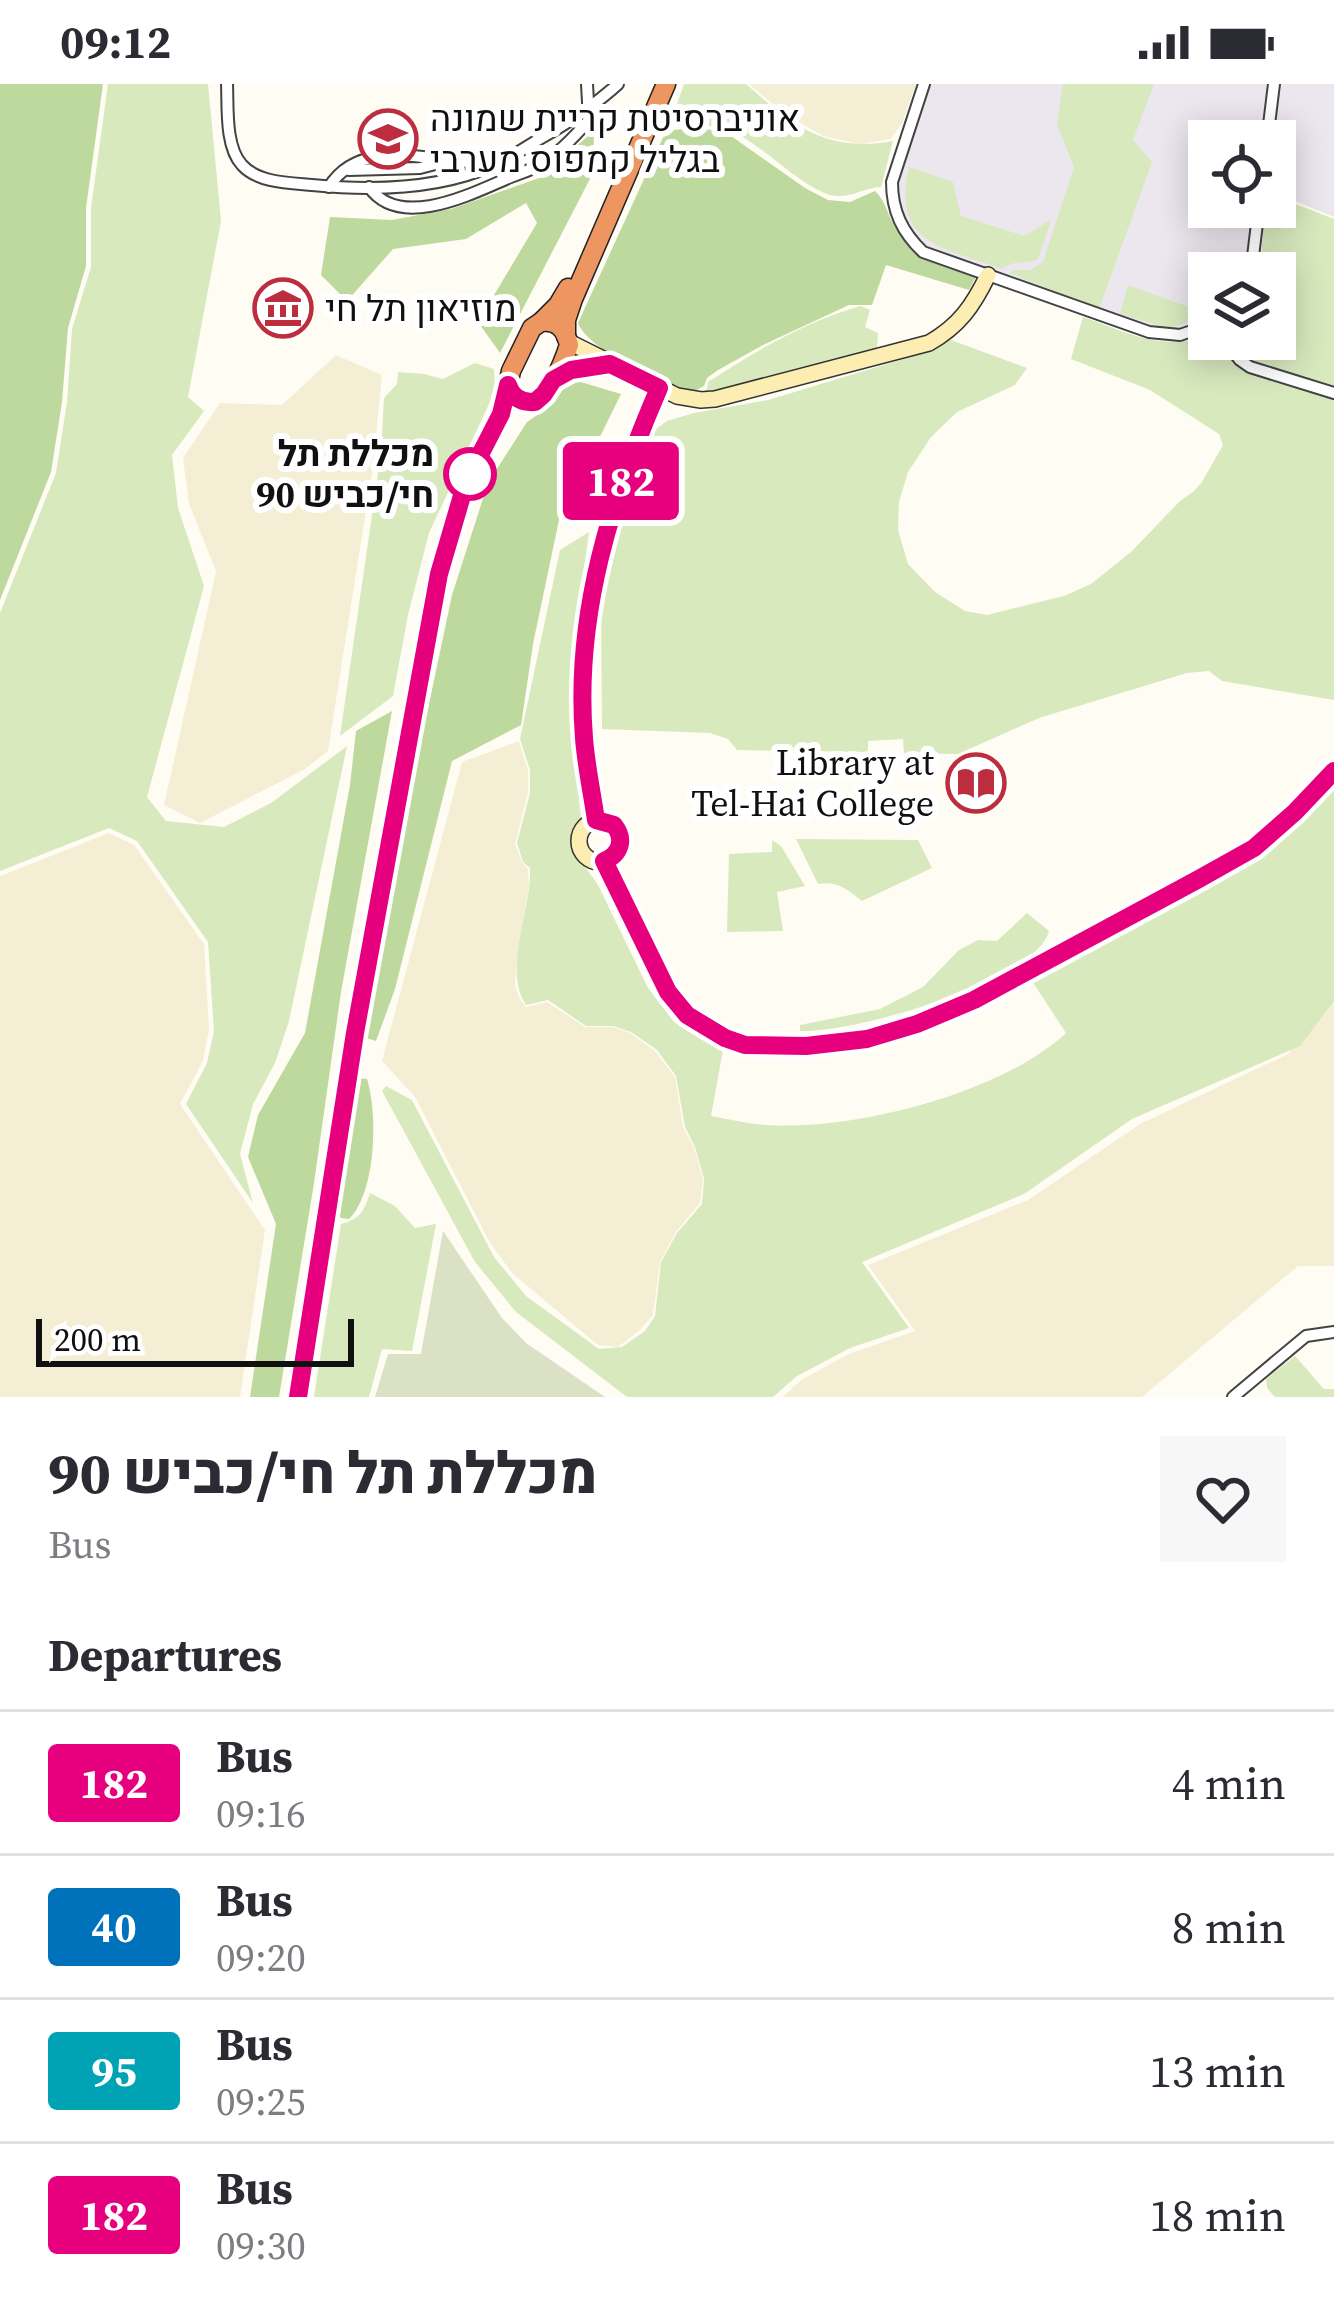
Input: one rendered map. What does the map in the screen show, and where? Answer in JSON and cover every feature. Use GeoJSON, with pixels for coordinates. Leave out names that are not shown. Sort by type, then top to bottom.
{"type":"FeatureCollection","features":[{"type":"Feature","properties":{"kind":"highway"},"geometry":{"type":"LineString","coordinates":[[298,1397],[355,1033],[439,574],[466,482],[501,414],[511,371],[529,333],[558,305],[572,282],[653,84]]}},
{"type":"Feature","properties":{"kind":"highway"},"geometry":{"type":"LineString","coordinates":[[439,574],[510,423],[544,394],[568,350],[566,320],[573,299],[666,84]]}},
{"type":"Feature","properties":{"kind":"highway"},"geometry":{"type":"LineString","coordinates":[[541,322],[556,324],[567,339]]}},
{"type":"Feature","properties":{"kind":"highway"},"geometry":{"type":"LineString","coordinates":[[508,385],[513,396],[535,402]]}},
{"type":"Feature","properties":{"kind":"street"},"geometry":{"type":"LineString","coordinates":[[227,84],[232,144],[240,164],[275,182],[400,188],[494,166],[565,124],[618,84]]}},
{"type":"Feature","properties":{"kind":"street"},"geometry":{"type":"LineString","coordinates":[[369,187],[377,199],[424,207],[479,191],[542,164],[589,121],[587,84]]}},
{"type":"Feature","properties":{"kind":"street"},"geometry":{"type":"LineString","coordinates":[[924,84],[894,169],[892,196],[904,230],[923,252],[1149,332],[1188,332]]}},
{"type":"Feature","properties":{"kind":"street"},"geometry":{"type":"LineString","coordinates":[[1270,120],[1274,84]]}},
{"type":"Feature","properties":{"kind":"street"},"geometry":{"type":"LineString","coordinates":[[329,187],[345,170],[395,154],[494,166]]}},
{"type":"Feature","properties":{"kind":"street"},"geometry":{"type":"LineString","coordinates":[[567,339],[659,388],[688,399],[716,399],[929,343],[957,324],[976,301],[988,275]]}},
{"type":"Feature","properties":{"kind":"street"},"geometry":{"type":"LineString","coordinates":[[1242,360],[1250,368],[1334,393]]}},
{"type":"Feature","properties":{"kind":"street"},"geometry":{"type":"LineString","coordinates":[[553,380],[571,370],[610,364]]}},
{"type":"Feature","properties":{"kind":"street"},"geometry":{"type":"LineString","coordinates":[[596,820],[584,736],[589,609],[608,519],[659,388]]}},
{"type":"Feature","properties":{"kind":"street"},"geometry":{"type":"LineString","coordinates":[[604,861],[668,992],[687,1015],[745,1045],[806,1046],[867,1039],[974,1000],[1254,848],[1334,770]]}},
{"type":"Feature","properties":{"kind":"street"},"geometry":{"type":"LineString","coordinates":[[596,820],[614,825],[620,835],[620,848],[604,861],[587,857],[579,842],[586,825],[596,820]]}},
{"type":"Feature","properties":{"kind":"street"},"geometry":{"type":"LineString","coordinates":[[1233,1397],[1306,1336],[1334,1332]]}},
{"type":"Feature","properties":{"kind":"street"},"geometry":{"type":"LineString","coordinates":[[1250,1383],[1261,1397]]}},
{"type":"Feature","properties":{"kind":"shaded area"},"geometry":{"type":"Polygon","coordinates":[[[749,84],[916,84],[891,139],[859,144],[823,136],[782,112],[749,84]]]}},
{"type":"Feature","properties":{"kind":"shaded area"},"geometry":{"type":"Polygon","coordinates":[[[928,84],[1334,84],[1334,217],[1296,202],[1296,120],[1188,120],[1188,228],[1252,228],[1250,252],[1188,252],[1188,328],[1180,331],[1150,328],[925,248],[898,207],[896,182],[928,84]]]}},
{"type":"Feature","properties":{"kind":"shaded area"},"geometry":{"type":"Polygon","coordinates":[[[336,355],[382,375],[373,466],[328,751],[305,769],[200,823],[164,805],[216,571],[189,504],[183,458],[220,403],[282,405],[336,355]]]}},
{"type":"Feature","properties":{"kind":"shaded area"},"geometry":{"type":"Polygon","coordinates":[[[519,741],[528,770],[528,793],[515,844],[528,869],[529,886],[517,954],[519,998],[526,1007],[547,1002],[585,1027],[630,1033],[655,1051],[675,1077],[683,1127],[703,1179],[700,1203],[660,1262],[653,1315],[618,1347],[598,1345],[513,1274],[490,1243],[415,1097],[382,1061],[462,762],[519,741]]]}},
{"type":"Feature","properties":{"kind":"shaded area"},"geometry":{"type":"Polygon","coordinates":[[[109,833],[134,845],[204,944],[209,1030],[203,1061],[180,1104],[265,1230],[240,1397],[0,1397],[0,876],[109,833]]]}},
{"type":"Feature","properties":{"kind":"shaded area"},"geometry":{"type":"Polygon","coordinates":[[[1334,993],[1334,1266],[1298,1266],[1142,1397],[783,1397],[801,1380],[849,1354],[915,1331],[868,1265],[1028,1200],[1140,1124],[1288,1054],[1334,993]]]}},
{"type":"Feature","properties":{"kind":"green space"},"geometry":{"type":"Polygon","coordinates":[[[0,84],[103,84],[86,208],[86,266],[68,328],[51,472],[0,600],[0,84]]]}},
{"type":"Feature","properties":{"kind":"green space"},"geometry":{"type":"Polygon","coordinates":[[[108,84],[208,84],[221,221],[188,397],[204,411],[172,455],[178,508],[204,586],[147,797],[166,821],[224,827],[271,803],[347,746],[289,1021],[275,1063],[253,1104],[240,1154],[253,1203],[186,1104],[207,1063],[214,1031],[208,942],[137,841],[109,828],[0,871],[0,613],[56,473],[72,329],[91,267],[91,208],[108,84]]]}},
{"type":"Feature","properties":{"kind":"green space"},"geometry":{"type":"Polygon","coordinates":[[[684,84],[746,84],[812,133],[848,143],[893,141],[881,187],[841,196],[827,194],[737,134],[710,126],[669,127],[684,84]]]}},
{"type":"Feature","properties":{"kind":"green space"},"geometry":{"type":"Polygon","coordinates":[[[1063,84],[1154,84],[1133,140],[1152,162],[1099,309],[1009,273],[1030,270],[1043,262],[1074,167],[1057,125],[1063,84]]]}},
{"type":"Feature","properties":{"kind":"green space"},"geometry":{"type":"Polygon","coordinates":[[[594,131],[593,173],[500,353],[478,322],[537,223],[526,203],[466,239],[393,249],[347,301],[321,275],[330,217],[392,220],[451,209],[539,178],[594,131]]]}},
{"type":"Feature","properties":{"kind":"green space"},"geometry":{"type":"Polygon","coordinates":[[[666,131],[724,131],[828,200],[850,202],[875,191],[910,246],[930,259],[977,275],[969,290],[886,265],[872,305],[849,305],[765,344],[718,370],[693,392],[628,365],[596,344],[578,323],[666,131]]]}},
{"type":"Feature","properties":{"kind":"green space"},"geometry":{"type":"Polygon","coordinates":[[[909,167],[953,182],[961,216],[1024,236],[1051,220],[1038,259],[1002,269],[927,239],[908,213],[909,167]]]}},
{"type":"Feature","properties":{"kind":"green space"},"geometry":{"type":"Polygon","coordinates":[[[1296,204],[1334,219],[1334,390],[1247,360],[1296,360],[1296,252],[1262,252],[1263,228],[1296,228],[1296,204]]]}},
{"type":"Feature","properties":{"kind":"green space"},"geometry":{"type":"Polygon","coordinates":[[[1128,285],[1188,307],[1188,322],[1168,328],[1120,314],[1128,285]]]}},
{"type":"Feature","properties":{"kind":"green space"},"geometry":{"type":"Polygon","coordinates":[[[861,306],[870,310],[865,327],[878,333],[877,348],[698,394],[707,389],[708,382],[782,338],[861,306]]]}},
{"type":"Feature","properties":{"kind":"green space"},"geometry":{"type":"Polygon","coordinates":[[[1083,317],[1161,341],[1188,340],[1188,360],[1234,360],[1243,371],[1334,398],[1334,700],[1222,681],[1209,671],[1187,673],[1039,718],[958,754],[904,753],[903,739],[868,741],[868,752],[737,750],[728,739],[710,733],[602,729],[601,600],[653,431],[667,421],[768,400],[930,351],[951,340],[1027,368],[1015,385],[957,412],[931,437],[908,472],[899,502],[898,530],[908,564],[935,592],[965,611],[987,615],[1064,596],[1091,584],[1194,491],[1223,445],[1219,434],[1150,390],[1071,359],[1083,317]]]}},
{"type":"Feature","properties":{"kind":"green space"},"geometry":{"type":"Polygon","coordinates":[[[475,363],[494,369],[495,391],[429,533],[393,696],[340,736],[381,453],[384,398],[397,384],[398,372],[443,379],[475,363]]]}},
{"type":"Feature","properties":{"kind":"green space"},"geometry":{"type":"Polygon","coordinates":[[[574,380],[621,394],[559,520],[521,725],[452,761],[395,989],[376,1041],[359,1036],[389,874],[452,595],[488,483],[527,422],[546,409],[559,388],[574,380]]]}},
{"type":"Feature","properties":{"kind":"green space"},"geometry":{"type":"Polygon","coordinates":[[[589,532],[572,654],[571,715],[581,818],[578,857],[598,885],[648,988],[674,1022],[723,1050],[711,1116],[767,1125],[841,1122],[925,1104],[1005,1074],[1066,1033],[1030,978],[1253,863],[1334,785],[1334,1001],[1300,1046],[1132,1119],[1024,1194],[862,1262],[909,1328],[850,1348],[797,1376],[773,1397],[627,1397],[516,1312],[475,1262],[382,1091],[386,1086],[412,1100],[494,1257],[526,1296],[599,1349],[622,1347],[645,1331],[655,1316],[661,1262],[677,1233],[702,1204],[704,1179],[685,1127],[676,1076],[657,1050],[631,1032],[586,1026],[548,1000],[526,1005],[517,975],[530,868],[517,843],[530,793],[530,770],[520,739],[560,550],[589,532]]]}},
{"type":"Feature","properties":{"kind":"green space"},"geometry":{"type":"Polygon","coordinates":[[[392,711],[341,992],[279,1397],[250,1397],[276,1224],[248,1157],[258,1115],[305,1033],[356,731],[392,711]]]}},
{"type":"Feature","properties":{"kind":"green space"},"geometry":{"type":"Polygon","coordinates":[[[796,839],[918,840],[932,868],[862,901],[842,887],[818,884],[796,839]]]}},
{"type":"Feature","properties":{"kind":"green space"},"geometry":{"type":"Polygon","coordinates":[[[772,840],[781,846],[805,886],[777,892],[783,931],[727,932],[729,854],[772,852],[772,840]]]}},
{"type":"Feature","properties":{"kind":"green space"},"geometry":{"type":"Polygon","coordinates":[[[1027,913],[1049,931],[1037,950],[1012,969],[897,1014],[800,1031],[800,1025],[880,1009],[923,987],[959,950],[978,940],[997,941],[1027,913]]]}},
{"type":"Feature","properties":{"kind":"green space"},"geometry":{"type":"Polygon","coordinates":[[[356,1078],[367,1079],[373,1132],[365,1191],[349,1219],[336,1212],[356,1078]]]}},
{"type":"Feature","properties":{"kind":"green space"},"geometry":{"type":"Polygon","coordinates":[[[370,1193],[395,1206],[415,1228],[436,1224],[412,1351],[382,1349],[369,1397],[314,1397],[341,1224],[360,1213],[370,1193]]]}},
{"type":"Feature","properties":{"kind":"green space"},"geometry":{"type":"Polygon","coordinates":[[[443,1231],[502,1318],[526,1343],[605,1397],[375,1397],[388,1354],[421,1354],[443,1231]]]}},
{"type":"Feature","properties":{"kind":"green space"},"geometry":{"type":"Polygon","coordinates":[[[1295,1356],[1324,1389],[1334,1389],[1334,1397],[1275,1397],[1266,1379],[1295,1356]]]}},
{"type":"Feature","properties":{"kind":"bus line","name":"182"},"geometry":{"type":"LineString","coordinates":[[298,1397],[355,1033],[439,574],[466,482],[494,431],[508,385],[513,396],[535,402],[553,380],[571,370],[610,364],[659,388],[621,482],[598,560],[584,664],[584,736],[596,820],[614,825],[621,841],[616,854],[604,861],[668,992],[687,1015],[725,1038],[745,1045],[806,1046],[867,1039],[974,1000],[1254,848],[1334,771]]}},
{"type":"Feature","properties":{"kind":"place","name":"אוניברסיטת קריית שמונה בגליל קמפוס מערבי"},"geometry":{"type":"Point","coordinates":[388,139]}},
{"type":"Feature","properties":{"kind":"place","name":"מוזיאון תל חי"},"geometry":{"type":"Point","coordinates":[283,308]}},
{"type":"Feature","properties":{"kind":"place","name":"מכללת תל חי/כביש 90"},"geometry":{"type":"Point","coordinates":[470,474]}},
{"type":"Feature","properties":{"kind":"place","name":"Library at Tel-Hai College"},"geometry":{"type":"Point","coordinates":[976,783]}}]}
